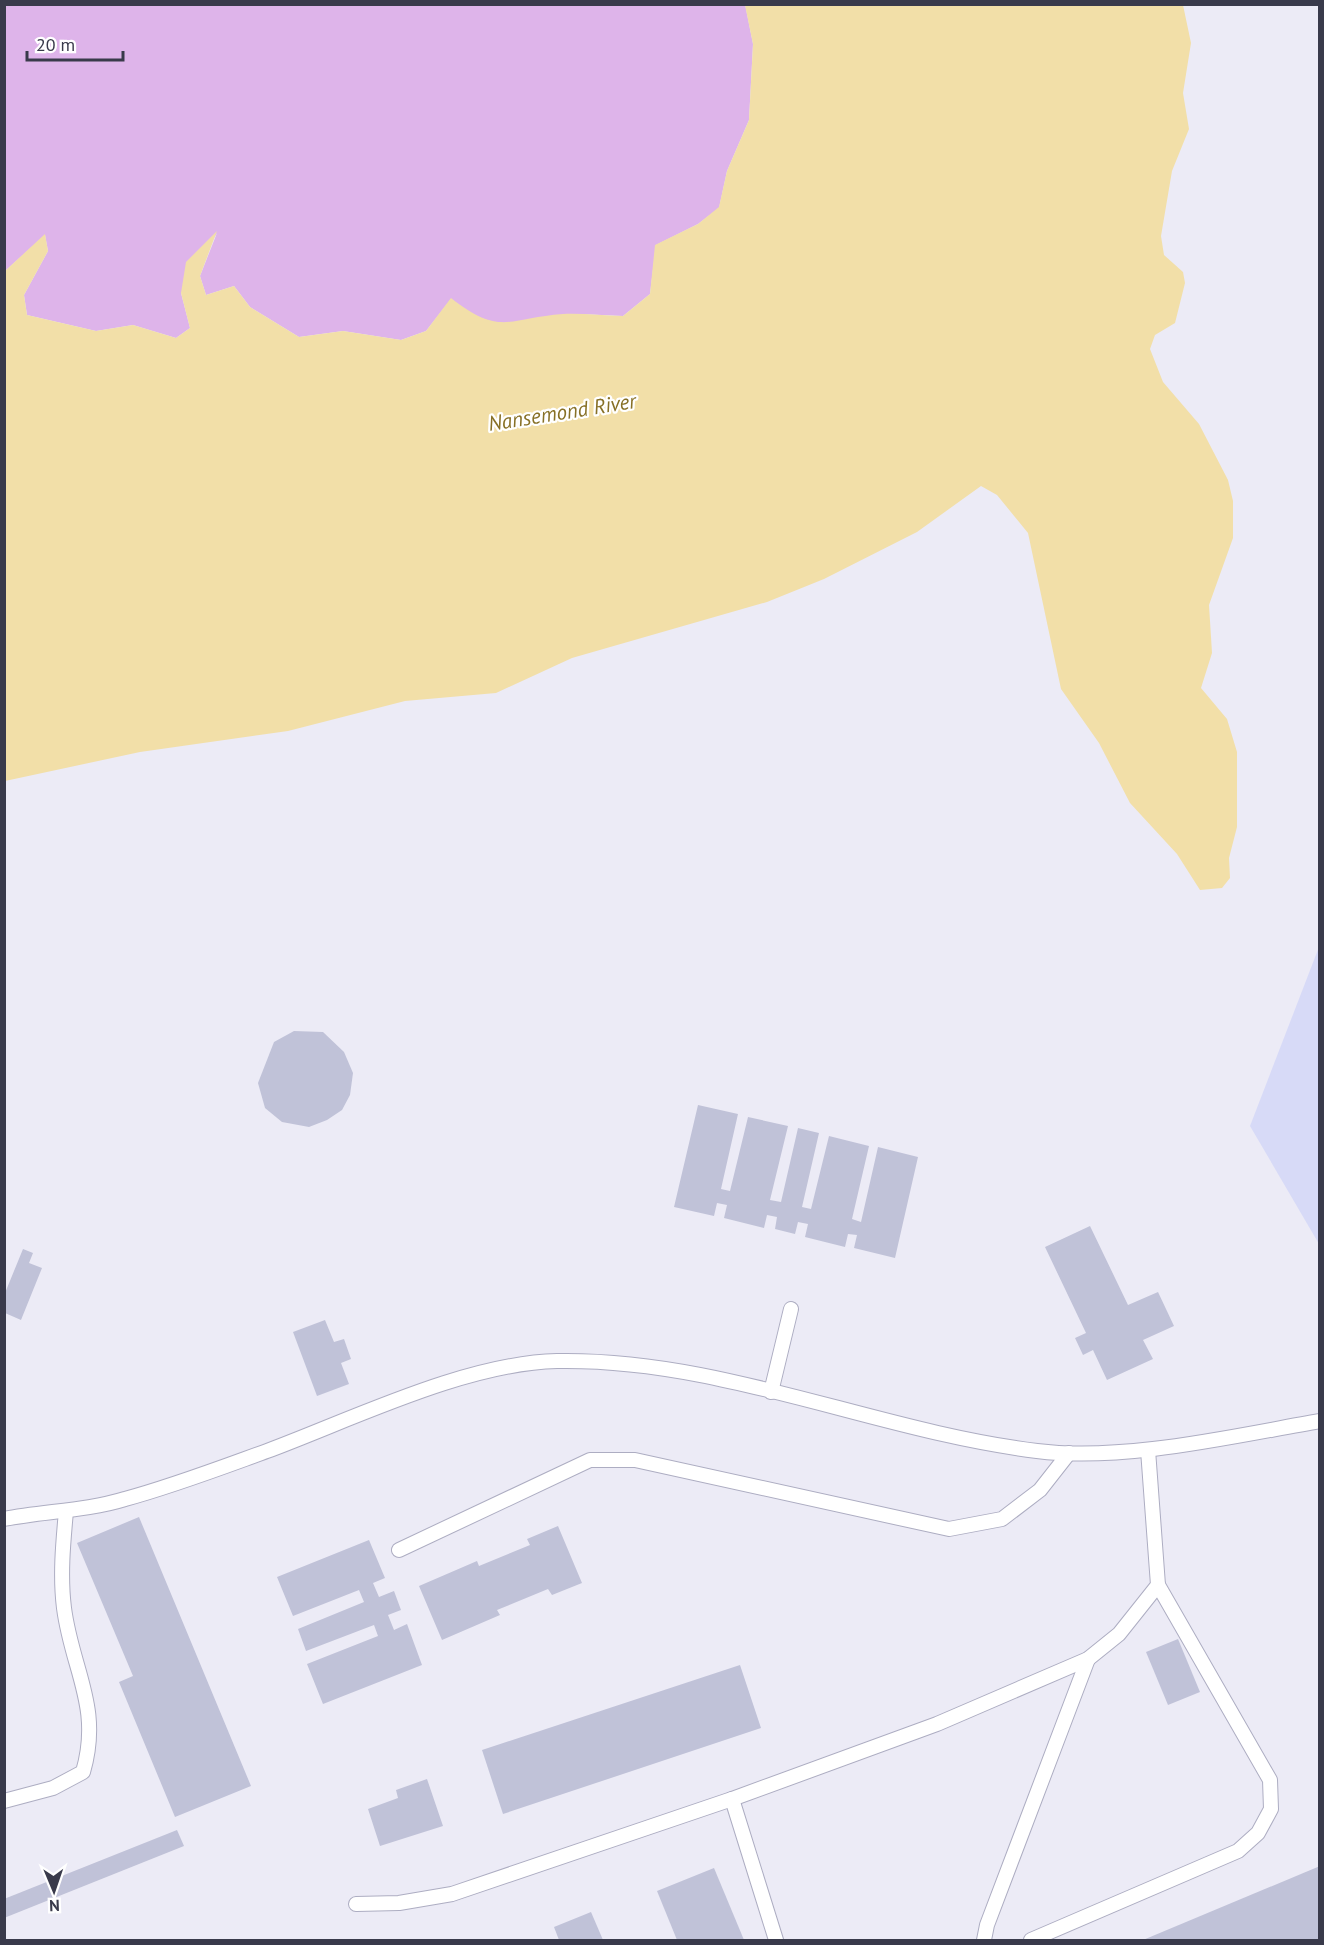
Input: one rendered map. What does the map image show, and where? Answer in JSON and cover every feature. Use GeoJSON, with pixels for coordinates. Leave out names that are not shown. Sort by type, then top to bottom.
{"type":"FeatureCollection","features":[{"type":"Feature","properties":{"kind":"lane"},"geometry":{"type":"LineString","coordinates":[[771,1392],[791,1309]]}},
{"type":"Feature","properties":{"kind":"lane"},"geometry":{"type":"LineString","coordinates":[[4,1519],[66,1511],[123,1500],[264,1452],[448,1383],[496,1369],[552,1361],[602,1361],[683,1370],[927,1431],[1038,1452],[1148,1450],[1320,1421]]}},
{"type":"Feature","properties":{"kind":"lane"},"geometry":{"type":"LineString","coordinates":[[1031,1941],[1238,1851],[1258,1833],[1271,1809],[1270,1780],[1158,1585],[1148,1450]]}},
{"type":"Feature","properties":{"kind":"lane"},"geometry":{"type":"LineString","coordinates":[[399,1550],[590,1460],[635,1460],[949,1529],[1002,1520],[1041,1490],[1069,1453]]}},
{"type":"Feature","properties":{"kind":"lane"},"geometry":{"type":"LineString","coordinates":[[4,1801],[53,1788],[83,1772],[90,1747],[91,1724],[64,1610],[61,1570],[66,1511]]}},
{"type":"Feature","properties":{"kind":"lane"},"geometry":{"type":"LineString","coordinates":[[356,1904],[399,1903],[452,1894],[732,1799],[937,1724],[1088,1659],[1119,1634],[1158,1585]]}},
{"type":"Feature","properties":{"kind":"lane"},"geometry":{"type":"LineString","coordinates":[[984,1941],[987,1925],[1088,1659]]}},
{"type":"Feature","properties":{"kind":"lane"},"geometry":{"type":"LineString","coordinates":[[732,1799],[776,1941]]}},
{"type":"Feature","properties":{"kind":"shaded area"},"geometry":{"type":"Polygon","coordinates":[[[745,4],[753,44],[749,120],[727,171],[719,208],[698,224],[656,245],[650,294],[623,316],[569,314],[515,322],[493,322],[467,311],[451,299],[426,331],[401,340],[343,331],[299,337],[250,307],[234,286],[206,295],[200,276],[217,233],[181,293],[190,328],[176,338],[133,325],[96,331],[27,315],[24,295],[48,251],[45,235],[5,271],[5,5],[745,4]]]}},
{"type":"Feature","properties":{"kind":"shaded area"},"geometry":{"type":"Polygon","coordinates":[[[1319,947],[1319,1244],[1250,1126],[1319,947]]]}},
{"type":"Feature","properties":{"kind":"water","name":"Nansemond River"},"geometry":{"type":"Polygon","coordinates":[[[745,5],[1183,5],[1191,43],[1183,93],[1189,129],[1172,171],[1161,236],[1164,255],[1183,272],[1185,283],[1175,323],[1155,335],[1150,349],[1163,382],[1199,424],[1228,480],[1233,501],[1233,538],[1209,605],[1212,653],[1201,688],[1227,719],[1237,752],[1237,827],[1229,858],[1230,878],[1222,888],[1200,890],[1177,854],[1130,803],[1099,743],[1061,689],[1028,533],[997,495],[981,486],[917,532],[824,579],[767,602],[572,658],[496,693],[405,701],[288,731],[140,752],[5,781],[5,271],[45,234],[48,251],[24,295],[27,315],[96,331],[133,325],[176,338],[190,328],[181,293],[186,262],[217,231],[200,276],[206,295],[234,286],[250,307],[299,337],[343,331],[401,340],[426,331],[451,298],[482,318],[494,321],[517,321],[563,314],[623,316],[650,294],[655,245],[698,224],[719,207],[727,171],[749,120],[753,44],[745,5]]]}},
{"type":"Feature","properties":{"kind":"building"},"geometry":{"type":"Polygon","coordinates":[[[294,1031],[323,1032],[344,1052],[353,1073],[350,1095],[342,1110],[327,1120],[309,1127],[282,1122],[265,1108],[258,1083],[274,1042],[294,1031]]]}},
{"type":"Feature","properties":{"kind":"building"},"geometry":{"type":"Polygon","coordinates":[[[698,1105],[738,1114],[721,1189],[730,1191],[748,1117],[788,1126],[770,1200],[781,1202],[798,1128],[819,1133],[802,1207],[811,1209],[829,1136],[869,1146],[852,1219],[861,1222],[878,1147],[918,1157],[895,1258],[854,1248],[857,1235],[848,1234],[845,1247],[805,1237],[808,1224],[798,1222],[795,1234],[775,1229],[777,1217],[767,1215],[764,1228],[724,1218],[727,1205],[717,1203],[714,1216],[674,1207],[698,1105]]]}},
{"type":"Feature","properties":{"kind":"building"},"geometry":{"type":"Polygon","coordinates":[[[1090,1226],[1128,1305],[1158,1292],[1174,1326],[1143,1340],[1153,1359],[1107,1380],[1093,1350],[1083,1355],[1075,1338],[1086,1333],[1045,1247],[1090,1226]]]}},
{"type":"Feature","properties":{"kind":"building"},"geometry":{"type":"Polygon","coordinates":[[[23,1249],[33,1253],[29,1263],[42,1268],[21,1320],[5,1313],[5,1293],[23,1249]]]}},
{"type":"Feature","properties":{"kind":"building"},"geometry":{"type":"Polygon","coordinates":[[[325,1320],[334,1342],[344,1339],[351,1359],[341,1363],[349,1384],[317,1396],[293,1332],[325,1320]]]}},
{"type":"Feature","properties":{"kind":"building"},"geometry":{"type":"Polygon","coordinates":[[[139,1517],[251,1786],[175,1817],[119,1682],[133,1676],[77,1543],[139,1517]]]}},
{"type":"Feature","properties":{"kind":"building"},"geometry":{"type":"Polygon","coordinates":[[[558,1526],[582,1583],[552,1595],[548,1589],[497,1610],[500,1615],[442,1640],[419,1586],[477,1561],[479,1566],[530,1545],[527,1539],[558,1526]]]}},
{"type":"Feature","properties":{"kind":"building"},"geometry":{"type":"Polygon","coordinates":[[[369,1540],[385,1578],[373,1583],[379,1597],[394,1591],[401,1610],[388,1615],[394,1630],[407,1624],[422,1665],[323,1704],[307,1664],[378,1636],[374,1625],[306,1651],[298,1629],[364,1602],[359,1590],[293,1616],[277,1577],[369,1540]]]}},
{"type":"Feature","properties":{"kind":"building"},"geometry":{"type":"Polygon","coordinates":[[[1178,1639],[1200,1692],[1168,1705],[1146,1652],[1178,1639]]]}},
{"type":"Feature","properties":{"kind":"building"},"geometry":{"type":"Polygon","coordinates":[[[740,1665],[761,1728],[503,1814],[482,1750],[740,1665]]]}},
{"type":"Feature","properties":{"kind":"building"},"geometry":{"type":"Polygon","coordinates":[[[427,1779],[443,1826],[380,1846],[368,1809],[398,1798],[396,1790],[427,1779]]]}},
{"type":"Feature","properties":{"kind":"building"},"geometry":{"type":"Polygon","coordinates":[[[177,1830],[184,1846],[4,1918],[4,1899],[177,1830]]]}},
{"type":"Feature","properties":{"kind":"building"},"geometry":{"type":"Polygon","coordinates":[[[1320,1866],[1320,1940],[1143,1940],[1320,1866]]]}},
{"type":"Feature","properties":{"kind":"building"},"geometry":{"type":"Polygon","coordinates":[[[714,1868],[744,1940],[677,1940],[657,1891],[714,1868]]]}},
{"type":"Feature","properties":{"kind":"building"},"geometry":{"type":"Polygon","coordinates":[[[591,1912],[603,1940],[559,1940],[554,1927],[591,1912]]]}}]}
